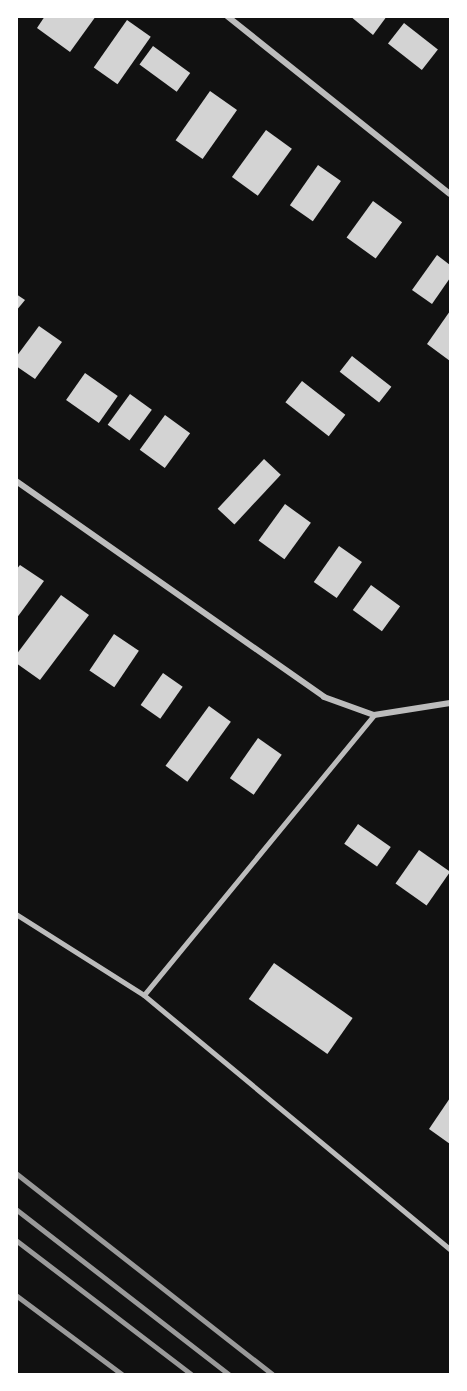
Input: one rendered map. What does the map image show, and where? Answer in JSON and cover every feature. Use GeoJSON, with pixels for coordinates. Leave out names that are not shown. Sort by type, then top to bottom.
{"type":"FeatureCollection","features":[{"type":"Feature","properties":{"kind":"street"},"geometry":{"type":"LineString","coordinates":[[227,16],[450,194]]}},
{"type":"Feature","properties":{"kind":"street"},"geometry":{"type":"LineString","coordinates":[[16,481],[324,697],[374,715],[450,702]]}},
{"type":"Feature","properties":{"kind":"lane"},"geometry":{"type":"LineString","coordinates":[[144,995],[374,715]]}},
{"type":"Feature","properties":{"kind":"lane"},"geometry":{"type":"LineString","coordinates":[[16,914],[144,995],[450,1249]]}},
{"type":"Feature","properties":{"kind":"building"},"geometry":{"type":"Polygon","coordinates":[[[45,16],[96,16],[70,52],[37,28],[45,16]]]}},
{"type":"Feature","properties":{"kind":"building"},"geometry":{"type":"Polygon","coordinates":[[[350,16],[387,16],[373,35],[350,16]]]}},
{"type":"Feature","properties":{"kind":"building"},"geometry":{"type":"Polygon","coordinates":[[[127,20],[151,37],[117,84],[94,68],[127,20]]]}},
{"type":"Feature","properties":{"kind":"building"},"geometry":{"type":"Polygon","coordinates":[[[404,23],[438,49],[422,70],[388,43],[404,23]]]}},
{"type":"Feature","properties":{"kind":"building"},"geometry":{"type":"Polygon","coordinates":[[[153,46],[190,73],[177,92],[139,65],[153,46]]]}},
{"type":"Feature","properties":{"kind":"building"},"geometry":{"type":"Polygon","coordinates":[[[210,91],[237,110],[203,159],[176,140],[210,91]]]}},
{"type":"Feature","properties":{"kind":"building"},"geometry":{"type":"Polygon","coordinates":[[[266,130],[292,149],[258,196],[232,177],[266,130]]]}},
{"type":"Feature","properties":{"kind":"building"},"geometry":{"type":"Polygon","coordinates":[[[318,165],[341,181],[313,221],[290,205],[318,165]]]}},
{"type":"Feature","properties":{"kind":"building"},"geometry":{"type":"Polygon","coordinates":[[[373,201],[402,222],[376,259],[347,237],[373,201]]]}},
{"type":"Feature","properties":{"kind":"building"},"geometry":{"type":"Polygon","coordinates":[[[437,255],[450,265],[450,278],[432,304],[412,290],[437,255]]]}},
{"type":"Feature","properties":{"kind":"building"},"geometry":{"type":"Polygon","coordinates":[[[16,294],[25,300],[16,311],[16,294]]]}},
{"type":"Feature","properties":{"kind":"building"},"geometry":{"type":"Polygon","coordinates":[[[450,311],[450,361],[427,344],[450,311]]]}},
{"type":"Feature","properties":{"kind":"building"},"geometry":{"type":"Polygon","coordinates":[[[39,326],[62,342],[35,379],[16,366],[16,357],[39,326]]]}},
{"type":"Feature","properties":{"kind":"building"},"geometry":{"type":"Polygon","coordinates":[[[352,356],[391,387],[379,403],[340,372],[352,356]]]}},
{"type":"Feature","properties":{"kind":"building"},"geometry":{"type":"Polygon","coordinates":[[[85,373],[118,396],[99,423],[66,400],[85,373]]]}},
{"type":"Feature","properties":{"kind":"building"},"geometry":{"type":"Polygon","coordinates":[[[302,381],[345,415],[329,436],[285,402],[302,381]]]}},
{"type":"Feature","properties":{"kind":"building"},"geometry":{"type":"Polygon","coordinates":[[[130,394],[152,410],[130,441],[108,425],[130,394]]]}},
{"type":"Feature","properties":{"kind":"building"},"geometry":{"type":"Polygon","coordinates":[[[165,415],[190,433],[165,468],[140,450],[165,415]]]}},
{"type":"Feature","properties":{"kind":"building"},"geometry":{"type":"Polygon","coordinates":[[[264,459],[281,475],[234,524],[218,509],[264,459]]]}},
{"type":"Feature","properties":{"kind":"building"},"geometry":{"type":"Polygon","coordinates":[[[285,504],[311,523],[284,559],[259,540],[285,504]]]}},
{"type":"Feature","properties":{"kind":"building"},"geometry":{"type":"Polygon","coordinates":[[[339,546],[362,562],[337,598],[314,582],[339,546]]]}},
{"type":"Feature","properties":{"kind":"building"},"geometry":{"type":"Polygon","coordinates":[[[20,565],[44,581],[16,619],[16,570],[20,565]]]}},
{"type":"Feature","properties":{"kind":"building"},"geometry":{"type":"Polygon","coordinates":[[[371,585],[400,606],[382,631],[353,610],[371,585]]]}},
{"type":"Feature","properties":{"kind":"building"},"geometry":{"type":"Polygon","coordinates":[[[61,595],[89,615],[40,680],[16,663],[16,655],[61,595]]]}},
{"type":"Feature","properties":{"kind":"building"},"geometry":{"type":"Polygon","coordinates":[[[114,634],[139,651],[114,687],[89,670],[114,634]]]}},
{"type":"Feature","properties":{"kind":"building"},"geometry":{"type":"Polygon","coordinates":[[[163,673],[183,687],[160,719],[141,705],[163,673]]]}},
{"type":"Feature","properties":{"kind":"building"},"geometry":{"type":"Polygon","coordinates":[[[209,706],[231,722],[187,782],[166,766],[209,706]]]}},
{"type":"Feature","properties":{"kind":"building"},"geometry":{"type":"Polygon","coordinates":[[[258,738],[282,755],[254,795],[230,778],[258,738]]]}},
{"type":"Feature","properties":{"kind":"building"},"geometry":{"type":"Polygon","coordinates":[[[358,824],[391,847],[377,867],[344,844],[358,824]]]}},
{"type":"Feature","properties":{"kind":"building"},"geometry":{"type":"Polygon","coordinates":[[[419,850],[450,872],[427,905],[395,884],[419,850]]]}},
{"type":"Feature","properties":{"kind":"building"},"geometry":{"type":"Polygon","coordinates":[[[274,963],[353,1018],[327,1054],[249,999],[274,963]]]}},
{"type":"Feature","properties":{"kind":"building"},"geometry":{"type":"Polygon","coordinates":[[[450,1098],[450,1144],[429,1129],[450,1098]]]}},
{"type":"Feature","properties":{"kind":"railway"},"geometry":{"type":"LineString","coordinates":[[16,1173],[272,1374]]}},
{"type":"Feature","properties":{"kind":"railway"},"geometry":{"type":"LineString","coordinates":[[16,1209],[229,1374]]}},
{"type":"Feature","properties":{"kind":"railway"},"geometry":{"type":"LineString","coordinates":[[16,1240],[191,1374]]}},
{"type":"Feature","properties":{"kind":"railway"},"geometry":{"type":"LineString","coordinates":[[16,1295],[122,1374]]}}]}
